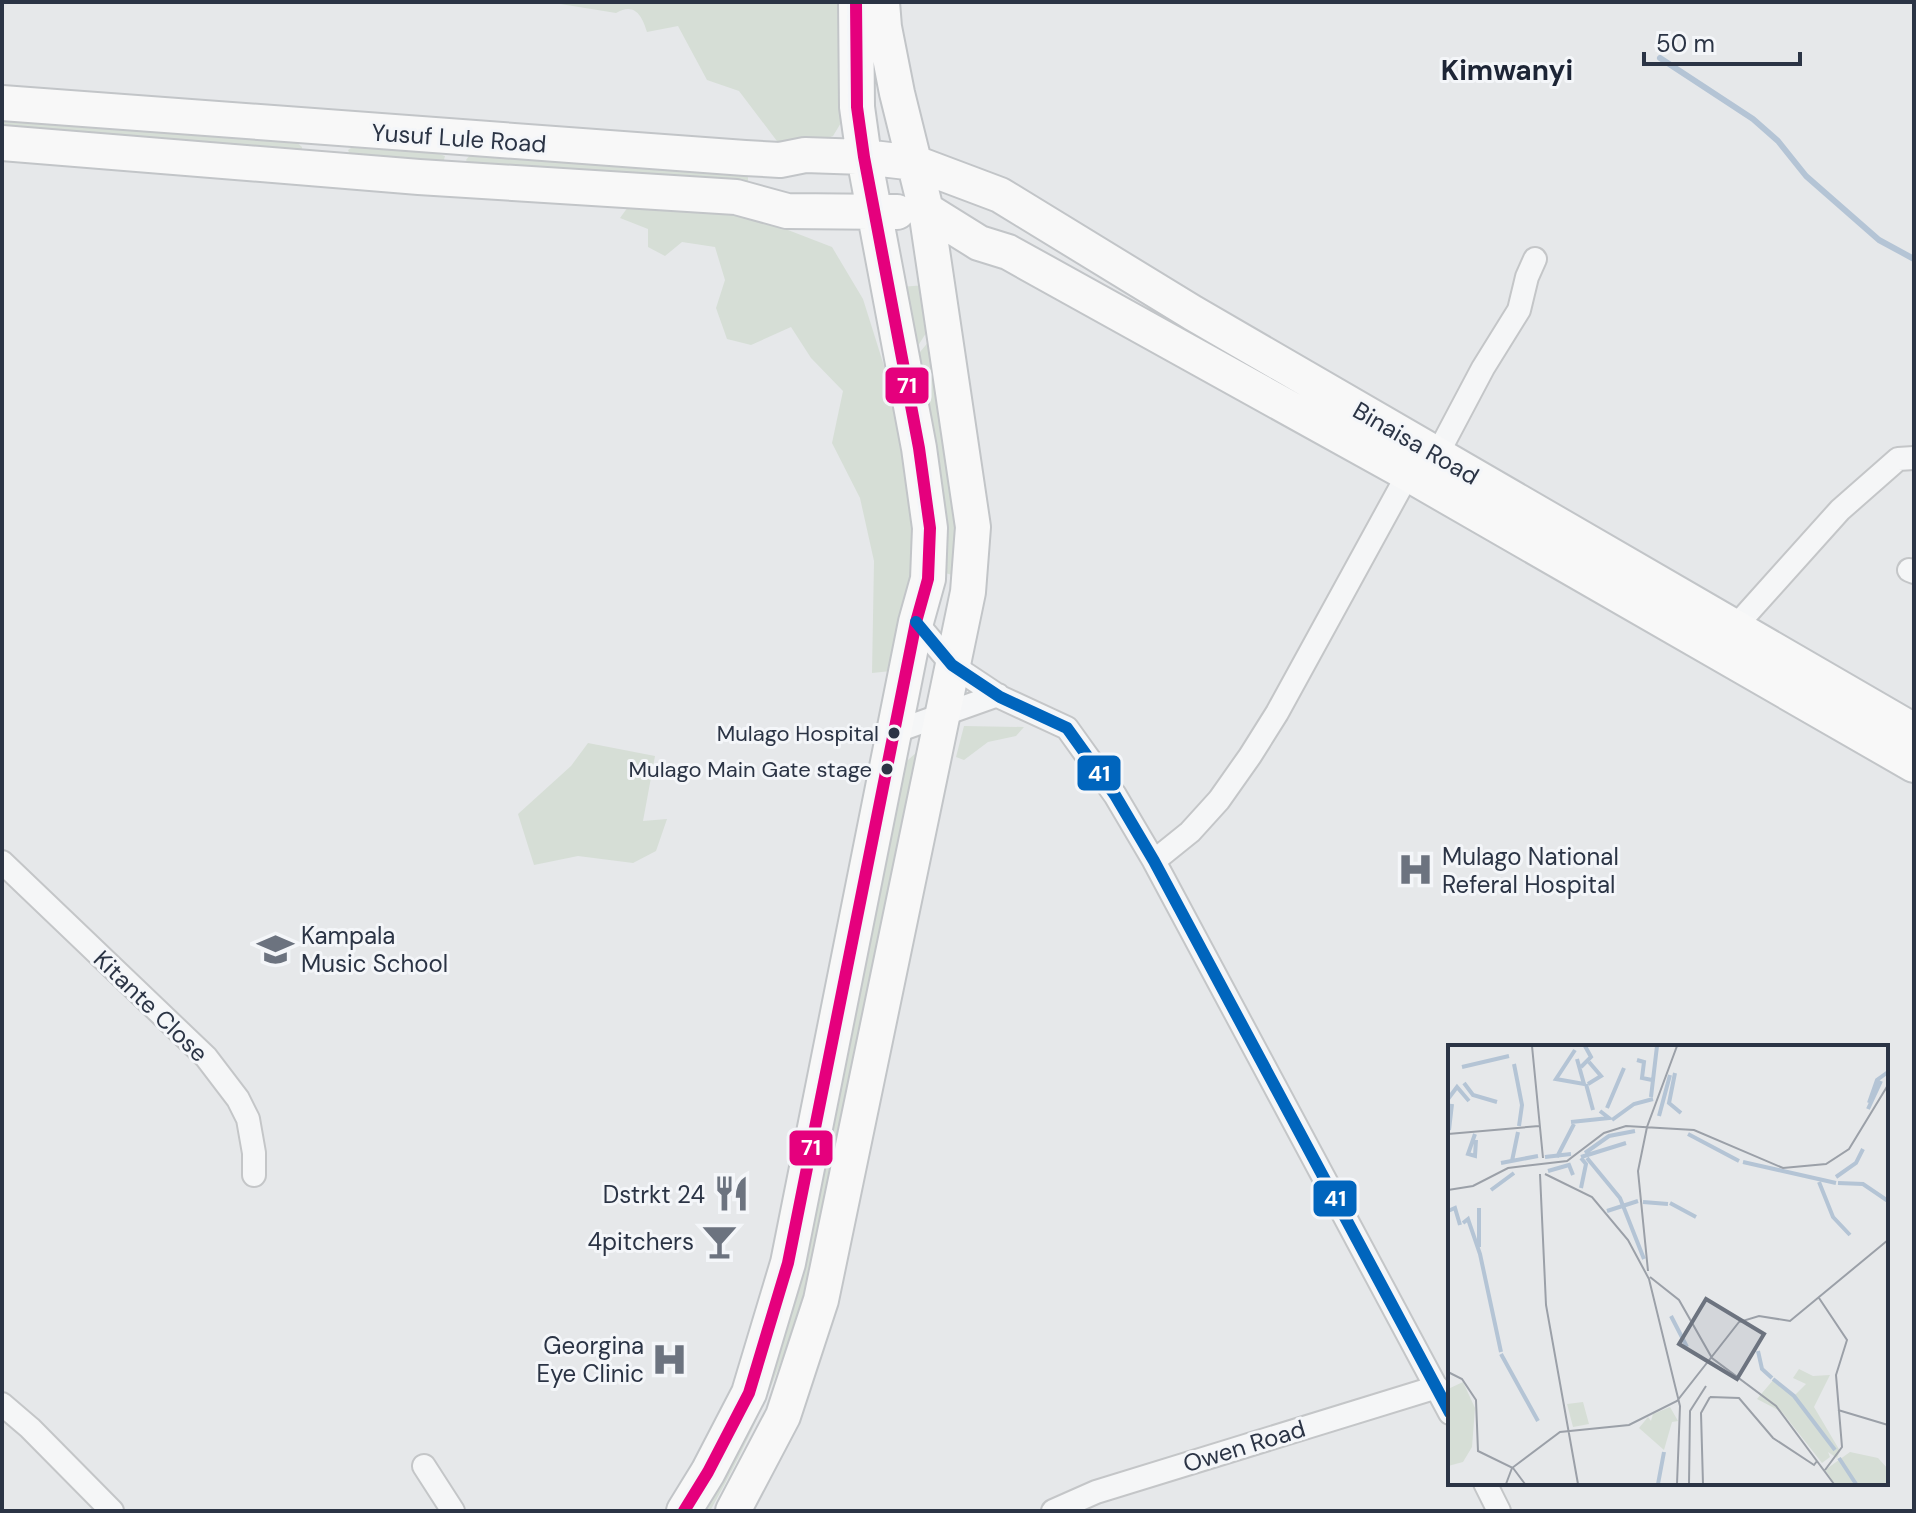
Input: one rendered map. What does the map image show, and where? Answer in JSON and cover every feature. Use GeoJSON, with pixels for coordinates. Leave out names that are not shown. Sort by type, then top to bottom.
{"type":"FeatureCollection","features":[{"type":"Feature","properties":{"kind":"main road"},"geometry":{"type":"LineString","coordinates":[[684,1511],[749,1393],[788,1263],[916,622],[928,579],[930,528],[919,448],[857,107],[856,2]]}},
{"type":"Feature","properties":{"kind":"main road"},"geometry":{"type":"LineString","coordinates":[[733,1511],[783,1416],[821,1300],[968,592],[973,527],[926,210],[892,67],[882,2]]}},
{"type":"Feature","properties":{"kind":"main road","name":"Yusuf Lule Road"},"geometry":{"type":"LineString","coordinates":[[2,103],[780,160],[805,155],[915,163]]}},
{"type":"Feature","properties":{"kind":"main road"},"geometry":{"type":"LineString","coordinates":[[326,169],[334,129]]}},
{"type":"Feature","properties":{"kind":"main road"},"geometry":{"type":"LineString","coordinates":[[452,177],[457,138]]}},
{"type":"Feature","properties":{"kind":"main road","name":"Yusuf Lule Road"},"geometry":{"type":"LineString","coordinates":[[2,143],[736,197],[787,211],[876,213],[926,210]]}},
{"type":"Feature","properties":{"kind":"main road","name":"Binaisa Road"},"geometry":{"type":"LineString","coordinates":[[915,163],[1000,195],[1193,313],[1734,628],[1911,722]]}},
{"type":"Feature","properties":{"kind":"main road","name":"Binaisa Road"},"geometry":{"type":"LineString","coordinates":[[926,210],[979,243],[1008,252],[1408,474],[1914,765]]}},
{"type":"Feature","properties":{"kind":"main road"},"geometry":{"type":"LineString","coordinates":[[788,1263],[828,1267]]}},
{"type":"Feature","properties":{"kind":"street"},"geometry":{"type":"LineString","coordinates":[[1437,455],[1483,368],[1519,310],[1535,259]]}},
{"type":"Feature","properties":{"kind":"street"},"geometry":{"type":"LineString","coordinates":[[1734,628],[1840,510],[1898,459],[1914,458]]}},
{"type":"Feature","properties":{"kind":"street"},"geometry":{"type":"LineString","coordinates":[[1154,861],[1190,832],[1219,800],[1250,756],[1408,474]]}},
{"type":"Feature","properties":{"kind":"street"},"geometry":{"type":"LineString","coordinates":[[916,622],[952,665],[998,695],[1067,728],[1115,795],[1154,861],[1448,1409]]}},
{"type":"Feature","properties":{"kind":"street"},"geometry":{"type":"LineString","coordinates":[[894,732],[998,695]]}},
{"type":"Feature","properties":{"kind":"street","name":"Kitante Close"},"geometry":{"type":"LineString","coordinates":[[2,862],[206,1057],[238,1099],[248,1119],[254,1175]]}},
{"type":"Feature","properties":{"kind":"street","name":"Owen Road"},"geometry":{"type":"LineString","coordinates":[[1053,1511],[1096,1492],[1437,1387]]}},
{"type":"Feature","properties":{"kind":"street"},"geometry":{"type":"LineString","coordinates":[[2,1404],[112,1511]]}},
{"type":"Feature","properties":{"kind":"street"},"geometry":{"type":"LineString","coordinates":[[424,1466],[453,1511]]}},
{"type":"Feature","properties":{"kind":"street"},"geometry":{"type":"LineString","coordinates":[[1486,1485],[1499,1511]]}},
{"type":"Feature","properties":{"kind":"shaded area"},"geometry":{"type":"Polygon","coordinates":[[[548,2],[858,2],[859,93],[833,136],[809,145],[783,149],[739,91],[707,80],[678,26],[647,32],[640,16],[633,10],[616,13],[548,2]]]}},
{"type":"Feature","properties":{"kind":"shaded area"},"geometry":{"type":"Polygon","coordinates":[[[2,118],[295,141],[302,147],[302,152],[2,133],[2,118]]]}},
{"type":"Feature","properties":{"kind":"shaded area"},"geometry":{"type":"Polygon","coordinates":[[[354,146],[445,156],[443,163],[350,155],[348,150],[354,146]]]}},
{"type":"Feature","properties":{"kind":"shaded area"},"geometry":{"type":"Polygon","coordinates":[[[473,151],[748,170],[748,187],[470,166],[466,160],[473,151]]]}},
{"type":"Feature","properties":{"kind":"shaded area"},"geometry":{"type":"Polygon","coordinates":[[[633,200],[692,205],[775,225],[832,247],[863,299],[896,404],[911,480],[917,593],[891,671],[872,673],[874,561],[860,498],[832,443],[843,391],[811,358],[791,327],[751,345],[727,339],[716,308],[725,280],[715,247],[682,242],[665,256],[648,247],[648,229],[620,218],[633,200]]]}},
{"type":"Feature","properties":{"kind":"shaded area"},"geometry":{"type":"Polygon","coordinates":[[[926,285],[928,330],[914,352],[900,287],[926,285]]]}},
{"type":"Feature","properties":{"kind":"shaded area"},"geometry":{"type":"Polygon","coordinates":[[[930,340],[958,507],[959,577],[942,572],[915,358],[930,340]]]}},
{"type":"Feature","properties":{"kind":"shaded area"},"geometry":{"type":"Polygon","coordinates":[[[964,726],[1024,727],[1016,736],[988,742],[964,760],[956,757],[964,726]]]}},
{"type":"Feature","properties":{"kind":"shaded area"},"geometry":{"type":"Polygon","coordinates":[[[588,743],[655,756],[643,821],[667,819],[656,851],[633,863],[578,856],[534,865],[518,814],[571,766],[588,743]]]}},
{"type":"Feature","properties":{"kind":"shaded area"},"geometry":{"type":"Polygon","coordinates":[[[924,746],[807,1282],[766,1400],[710,1511],[697,1511],[713,1484],[901,766],[924,746]]]}},
{"type":"Feature","properties":{"kind":"waterway"},"geometry":{"type":"LineString","coordinates":[[1660,58],[1753,119],[1778,141],[1806,176],[1879,240],[1914,259]]}},
{"type":"Feature","properties":{"kind":"transit line","name":"71"},"geometry":{"type":"LineString","coordinates":[[684,1511],[749,1393],[788,1263],[916,622],[928,579],[930,528],[919,448],[857,107],[856,2]]}},
{"type":"Feature","properties":{"kind":"transit line","name":"41"},"geometry":{"type":"LineString","coordinates":[[916,622],[952,665],[1000,697],[1067,728],[1115,795],[1154,861],[1448,1409]]}},
{"type":"Feature","properties":{"kind":"place","name":"Mulago Hospital"},"geometry":{"type":"Point","coordinates":[894,733]}},
{"type":"Feature","properties":{"kind":"place","name":"Mulago Main Gate stage"},"geometry":{"type":"Point","coordinates":[887,769]}},
{"type":"Feature","properties":{"kind":"place","name":"Mulago National Referal Hospital"},"geometry":{"type":"Point","coordinates":[1416,870]}},
{"type":"Feature","properties":{"kind":"place","name":"Kampala Music School"},"geometry":{"type":"Point","coordinates":[275,949]}},
{"type":"Feature","properties":{"kind":"place","name":"Dstrkt 24"},"geometry":{"type":"Point","coordinates":[731,1194]}},
{"type":"Feature","properties":{"kind":"place","name":"4pitchers"},"geometry":{"type":"Point","coordinates":[720,1241]}},
{"type":"Feature","properties":{"kind":"place","name":"Georgina Eye Clinic"},"geometry":{"type":"Point","coordinates":[670,1359]}},
{"type":"Feature","properties":{"kind":"district","name":"Kimwanyi"},"geometry":{"type":"Point","coordinates":[1507,70]}}]}
